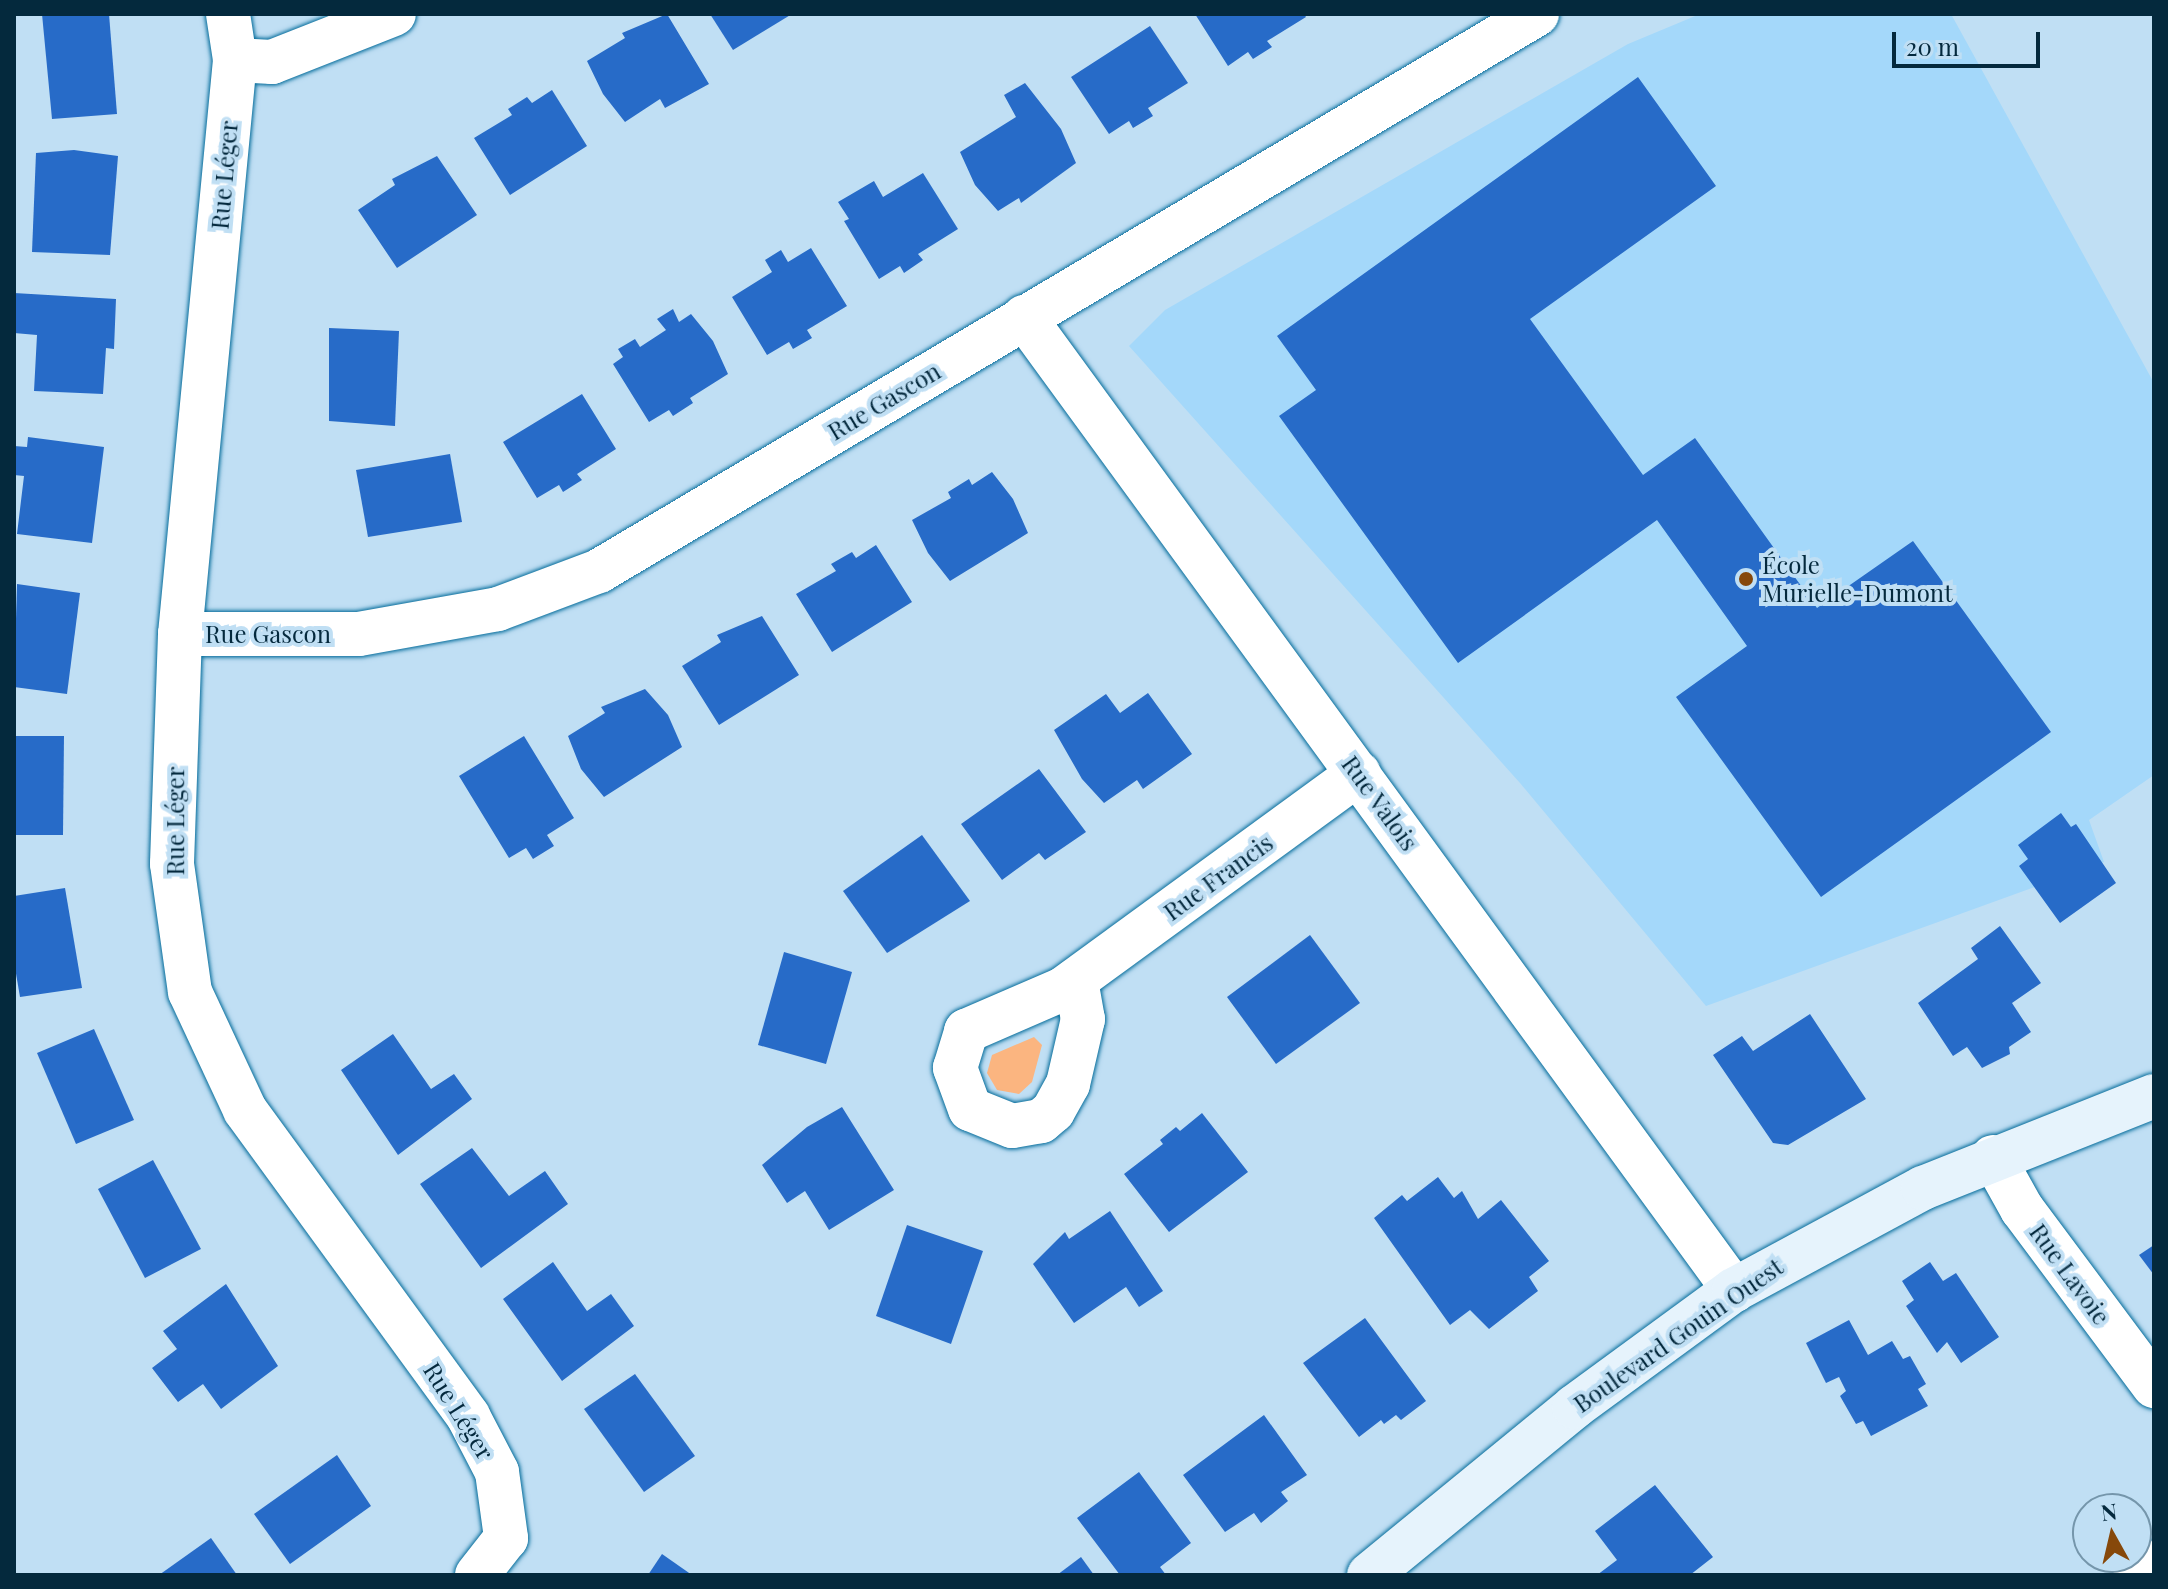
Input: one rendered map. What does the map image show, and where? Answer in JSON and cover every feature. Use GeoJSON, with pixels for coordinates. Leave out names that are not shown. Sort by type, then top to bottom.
{"type":"FeatureCollection","features":[{"type":"Feature","properties":{"kind":"street","name":"Rue Léger"},"geometry":{"type":"LineString","coordinates":[[228,14],[235,60],[180,634],[172,864],[190,992],[245,1110],[468,1416],[497,1472],[506,1538],[477,1575]]}},
{"type":"Feature","properties":{"kind":"street"},"geometry":{"type":"LineString","coordinates":[[235,60],[272,62],[394,14]]}},
{"type":"Feature","properties":{"kind":"street","name":"Rue Gascon"},"geometry":{"type":"LineString","coordinates":[[180,634],[359,634],[498,609],[599,571],[1537,14]]}},
{"type":"Feature","properties":{"kind":"street","name":"Rue Valois"},"geometry":{"type":"LineString","coordinates":[[1024,317],[1734,1290]]}},
{"type":"Feature","properties":{"kind":"street","name":"Rue Francis"},"geometry":{"type":"LineString","coordinates":[[1076,980],[1359,773]]}},
{"type":"Feature","properties":{"kind":"street","name":"Boulevard Gouin Ouest"},"geometry":{"type":"LineString","coordinates":[[1369,1575],[1574,1407],[1734,1290],[1878,1210],[1993,1157],[2154,1096]]}},
{"type":"Feature","properties":{"kind":"street","name":"Rue Lavoie"},"geometry":{"type":"LineString","coordinates":[[1993,1157],[2022,1209],[2154,1386]]}},
{"type":"Feature","properties":{"kind":"lane"},"geometry":{"type":"LineString","coordinates":[[2127,1575],[2154,1555]]}},
{"type":"Feature","properties":{"kind":"shaded area","name":"École Murielle-Dumont"},"geometry":{"type":"Polygon","coordinates":[[[1700,14],[1951,14],[2154,383],[2154,775],[2089,820],[2104,862],[1706,1006],[1520,783],[1129,346],[1165,310],[1628,44],[1700,14]]]}},
{"type":"Feature","properties":{"kind":"shaded area"},"geometry":{"type":"Polygon","coordinates":[[[1034,1037],[1042,1045],[1032,1082],[1019,1094],[997,1090],[987,1073],[992,1055],[1034,1037]]]}},
{"type":"Feature","properties":{"kind":"building"},"geometry":{"type":"Polygon","coordinates":[[[42,14],[109,14],[117,114],[52,119],[42,14]]]}},
{"type":"Feature","properties":{"kind":"building"},"geometry":{"type":"Polygon","coordinates":[[[667,14],[709,84],[665,108],[660,99],[625,122],[603,94],[587,61],[625,38],[622,33],[667,14]]]}},
{"type":"Feature","properties":{"kind":"building"},"geometry":{"type":"Polygon","coordinates":[[[710,14],[792,14],[733,50],[710,14]]]}},
{"type":"Feature","properties":{"kind":"building"},"geometry":{"type":"Polygon","coordinates":[[[1195,14],[1304,14],[1306,17],[1267,41],[1272,47],[1253,59],[1248,52],[1228,66],[1195,14]]]}},
{"type":"Feature","properties":{"kind":"building"},"geometry":{"type":"Polygon","coordinates":[[[1150,26],[1188,83],[1148,108],[1153,116],[1133,128],[1129,121],[1109,134],[1071,77],[1150,26]]]}},
{"type":"Feature","properties":{"kind":"building"},"geometry":{"type":"Polygon","coordinates":[[[1638,77],[1716,186],[1530,319],[1643,475],[1695,438],[1817,608],[1913,541],[2051,732],[1821,897],[1676,697],[1747,646],[1657,520],[1458,663],[1279,416],[1316,390],[1277,336],[1638,77]]]}},
{"type":"Feature","properties":{"kind":"building"},"geometry":{"type":"Polygon","coordinates":[[[1025,83],[1061,129],[1076,163],[1021,203],[1019,198],[998,211],[975,185],[960,152],[1016,117],[1004,95],[1025,83]]]}},
{"type":"Feature","properties":{"kind":"building"},"geometry":{"type":"Polygon","coordinates":[[[552,90],[587,146],[510,195],[474,138],[512,115],[508,109],[527,97],[532,103],[552,90]]]}},
{"type":"Feature","properties":{"kind":"building"},"geometry":{"type":"Polygon","coordinates":[[[74,150],[118,156],[110,255],[32,252],[36,153],[74,150]]]}},
{"type":"Feature","properties":{"kind":"building"},"geometry":{"type":"Polygon","coordinates":[[[437,156],[477,215],[397,268],[358,210],[395,185],[392,179],[437,156]]]}},
{"type":"Feature","properties":{"kind":"building"},"geometry":{"type":"Polygon","coordinates":[[[923,173],[958,229],[918,254],[923,260],[904,273],[900,266],[879,279],[844,221],[849,219],[838,202],[874,181],[883,197],[923,173]]]}},
{"type":"Feature","properties":{"kind":"building"},"geometry":{"type":"Polygon","coordinates":[[[811,248],[847,306],[807,330],[812,338],[793,349],[789,342],[767,355],[732,297],[772,272],[765,260],[781,250],[788,262],[811,248]]]}},
{"type":"Feature","properties":{"kind":"building"},"geometry":{"type":"Polygon","coordinates":[[[14,293],[116,299],[114,349],[106,348],[103,394],[34,391],[37,335],[14,333],[14,293]]]}},
{"type":"Feature","properties":{"kind":"building"},"geometry":{"type":"Polygon","coordinates":[[[673,309],[679,322],[691,314],[713,341],[728,374],[690,398],[693,403],[673,416],[669,410],[649,422],[613,364],[623,357],[618,349],[635,339],[640,347],[666,330],[657,319],[673,309]]]}},
{"type":"Feature","properties":{"kind":"building"},"geometry":{"type":"Polygon","coordinates":[[[329,328],[399,331],[395,426],[329,421],[329,328]]]}},
{"type":"Feature","properties":{"kind":"building"},"geometry":{"type":"Polygon","coordinates":[[[582,394],[616,449],[577,474],[582,480],[563,492],[559,485],[537,498],[503,442],[582,394]]]}},
{"type":"Feature","properties":{"kind":"building"},"geometry":{"type":"Polygon","coordinates":[[[28,437],[104,447],[92,543],[17,534],[24,476],[14,475],[14,446],[27,447],[28,437]]]}},
{"type":"Feature","properties":{"kind":"building"},"geometry":{"type":"Polygon","coordinates":[[[450,454],[462,522],[368,537],[356,470],[450,454]]]}},
{"type":"Feature","properties":{"kind":"building"},"geometry":{"type":"Polygon","coordinates":[[[992,472],[1013,499],[1028,533],[950,581],[928,553],[912,520],[951,498],[948,492],[969,479],[972,485],[992,472]]]}},
{"type":"Feature","properties":{"kind":"building"},"geometry":{"type":"Polygon","coordinates":[[[876,545],[912,602],[832,652],[796,594],[836,571],[831,564],[852,552],[856,558],[876,545]]]}},
{"type":"Feature","properties":{"kind":"building"},"geometry":{"type":"Polygon","coordinates":[[[17,584],[80,593],[67,694],[14,687],[17,584]]]}},
{"type":"Feature","properties":{"kind":"building"},"geometry":{"type":"Polygon","coordinates":[[[762,616],[799,675],[719,725],[682,666],[721,642],[717,635],[762,616]]]}},
{"type":"Feature","properties":{"kind":"building"},"geometry":{"type":"Polygon","coordinates":[[[645,689],[668,715],[682,747],[604,797],[581,769],[568,736],[605,713],[601,707],[645,689]]]}},
{"type":"Feature","properties":{"kind":"building"},"geometry":{"type":"Polygon","coordinates":[[[1148,693],[1192,754],[1143,789],[1137,780],[1104,803],[1082,779],[1054,730],[1106,694],[1120,713],[1148,693]]]}},
{"type":"Feature","properties":{"kind":"building"},"geometry":{"type":"Polygon","coordinates":[[[14,736],[64,736],[63,835],[14,835],[14,736]]]}},
{"type":"Feature","properties":{"kind":"building"},"geometry":{"type":"Polygon","coordinates":[[[524,736],[574,818],[547,835],[554,846],[533,859],[526,848],[509,858],[459,776],[524,736]]]}},
{"type":"Feature","properties":{"kind":"building"},"geometry":{"type":"Polygon","coordinates":[[[1039,769],[1086,832],[1045,860],[1039,853],[1002,880],[961,824],[1039,769]]]}},
{"type":"Feature","properties":{"kind":"building"},"geometry":{"type":"Polygon","coordinates":[[[2061,813],[2071,827],[2076,824],[2116,883],[2060,923],[2019,866],[2028,859],[2018,845],[2061,813]]]}},
{"type":"Feature","properties":{"kind":"building"},"geometry":{"type":"Polygon","coordinates":[[[922,835],[970,901],[887,953],[843,891],[922,835]]]}},
{"type":"Feature","properties":{"kind":"building"},"geometry":{"type":"Polygon","coordinates":[[[65,888],[82,988],[20,997],[14,962],[14,896],[65,888]]]}},
{"type":"Feature","properties":{"kind":"building"},"geometry":{"type":"Polygon","coordinates":[[[2000,926],[2041,983],[2012,1003],[2031,1032],[2009,1047],[2010,1054],[1982,1068],[1967,1047],[1953,1056],[1918,1003],[1978,959],[1971,948],[2000,926]]]}},
{"type":"Feature","properties":{"kind":"building"},"geometry":{"type":"Polygon","coordinates":[[[1310,935],[1360,1003],[1276,1064],[1227,997],[1310,935]]]}},
{"type":"Feature","properties":{"kind":"building"},"geometry":{"type":"Polygon","coordinates":[[[784,952],[852,972],[826,1064],[758,1045],[784,952]]]}},
{"type":"Feature","properties":{"kind":"building"},"geometry":{"type":"Polygon","coordinates":[[[1810,1014],[1866,1099],[1788,1145],[1773,1143],[1713,1055],[1742,1036],[1753,1051],[1810,1014]]]}},
{"type":"Feature","properties":{"kind":"building"},"geometry":{"type":"Polygon","coordinates":[[[94,1029],[134,1120],[76,1144],[37,1053],[94,1029]]]}},
{"type":"Feature","properties":{"kind":"building"},"geometry":{"type":"Polygon","coordinates":[[[393,1034],[431,1089],[454,1074],[472,1099],[398,1155],[341,1070],[393,1034]]]}},
{"type":"Feature","properties":{"kind":"building"},"geometry":{"type":"Polygon","coordinates":[[[842,1107],[894,1190],[829,1230],[805,1191],[787,1203],[762,1165],[807,1127],[842,1107]]]}},
{"type":"Feature","properties":{"kind":"building"},"geometry":{"type":"Polygon","coordinates":[[[1202,1113],[1248,1172],[1169,1232],[1124,1174],[1163,1144],[1160,1140],[1176,1127],[1180,1131],[1202,1113]]]}},
{"type":"Feature","properties":{"kind":"building"},"geometry":{"type":"Polygon","coordinates":[[[472,1148],[509,1196],[545,1171],[568,1204],[481,1268],[420,1184],[472,1148]]]}},
{"type":"Feature","properties":{"kind":"building"},"geometry":{"type":"Polygon","coordinates":[[[153,1160],[201,1249],[145,1278],[98,1189],[153,1160]]]}},
{"type":"Feature","properties":{"kind":"building"},"geometry":{"type":"Polygon","coordinates":[[[1438,1177],[1454,1198],[1462,1191],[1478,1219],[1501,1200],[1549,1261],[1529,1277],[1538,1291],[1489,1329],[1470,1310],[1450,1325],[1374,1218],[1402,1195],[1407,1201],[1438,1177]]]}},
{"type":"Feature","properties":{"kind":"building"},"geometry":{"type":"Polygon","coordinates":[[[1110,1211],[1163,1291],[1139,1307],[1126,1287],[1074,1323],[1033,1264],[1065,1232],[1069,1239],[1110,1211]]]}},
{"type":"Feature","properties":{"kind":"building"},"geometry":{"type":"Polygon","coordinates":[[[907,1225],[983,1251],[951,1344],[876,1316],[907,1225]]]}},
{"type":"Feature","properties":{"kind":"building"},"geometry":{"type":"Polygon","coordinates":[[[2154,1245],[2154,1275],[2139,1255],[2154,1245]]]}},
{"type":"Feature","properties":{"kind":"building"},"geometry":{"type":"Polygon","coordinates":[[[553,1262],[587,1311],[611,1294],[634,1326],[562,1381],[503,1299],[553,1262]]]}},
{"type":"Feature","properties":{"kind":"building"},"geometry":{"type":"Polygon","coordinates":[[[1930,1262],[1943,1281],[1956,1273],[1999,1337],[1961,1363],[1947,1342],[1937,1353],[1906,1306],[1914,1300],[1902,1281],[1930,1262]]]}},
{"type":"Feature","properties":{"kind":"building"},"geometry":{"type":"Polygon","coordinates":[[[226,1284],[278,1366],[221,1409],[203,1384],[178,1402],[152,1368],[177,1349],[163,1331],[226,1284]]]}},
{"type":"Feature","properties":{"kind":"building"},"geometry":{"type":"Polygon","coordinates":[[[1365,1318],[1426,1401],[1401,1420],[1396,1415],[1384,1424],[1381,1420],[1359,1437],[1303,1363],[1365,1318]]]}},
{"type":"Feature","properties":{"kind":"building"},"geometry":{"type":"Polygon","coordinates":[[[1849,1320],[1868,1355],[1892,1341],[1903,1359],[1910,1356],[1926,1384],[1918,1389],[1928,1406],[1871,1436],[1863,1421],[1856,1424],[1840,1396],[1846,1391],[1839,1377],[1826,1383],[1806,1343],[1849,1320]]]}},
{"type":"Feature","properties":{"kind":"building"},"geometry":{"type":"Polygon","coordinates":[[[635,1374],[695,1456],[644,1492],[584,1409],[635,1374]]]}},
{"type":"Feature","properties":{"kind":"building"},"geometry":{"type":"Polygon","coordinates":[[[1264,1415],[1307,1475],[1281,1492],[1288,1501],[1261,1523],[1254,1513],[1225,1532],[1183,1475],[1264,1415]]]}},
{"type":"Feature","properties":{"kind":"building"},"geometry":{"type":"Polygon","coordinates":[[[337,1455],[371,1506],[290,1564],[254,1514],[337,1455]]]}},
{"type":"Feature","properties":{"kind":"building"},"geometry":{"type":"Polygon","coordinates":[[[1139,1472],[1191,1543],[1160,1567],[1166,1575],[1120,1575],[1077,1518],[1139,1472]]]}},
{"type":"Feature","properties":{"kind":"building"},"geometry":{"type":"Polygon","coordinates":[[[1655,1485],[1713,1557],[1690,1575],[1597,1575],[1617,1560],[1595,1531],[1655,1485]]]}},
{"type":"Feature","properties":{"kind":"building"},"geometry":{"type":"Polygon","coordinates":[[[211,1538],[237,1575],[159,1575],[211,1538]]]}},
{"type":"Feature","properties":{"kind":"building"},"geometry":{"type":"Polygon","coordinates":[[[662,1554],[692,1575],[648,1575],[662,1554]]]}},
{"type":"Feature","properties":{"kind":"building"},"geometry":{"type":"Polygon","coordinates":[[[1081,1557],[1094,1575],[1057,1575],[1081,1557]]]}},
{"type":"Feature","properties":{"kind":"place","name":"École Murielle-Dumont"},"geometry":{"type":"Point","coordinates":[1746,579]}}]}
